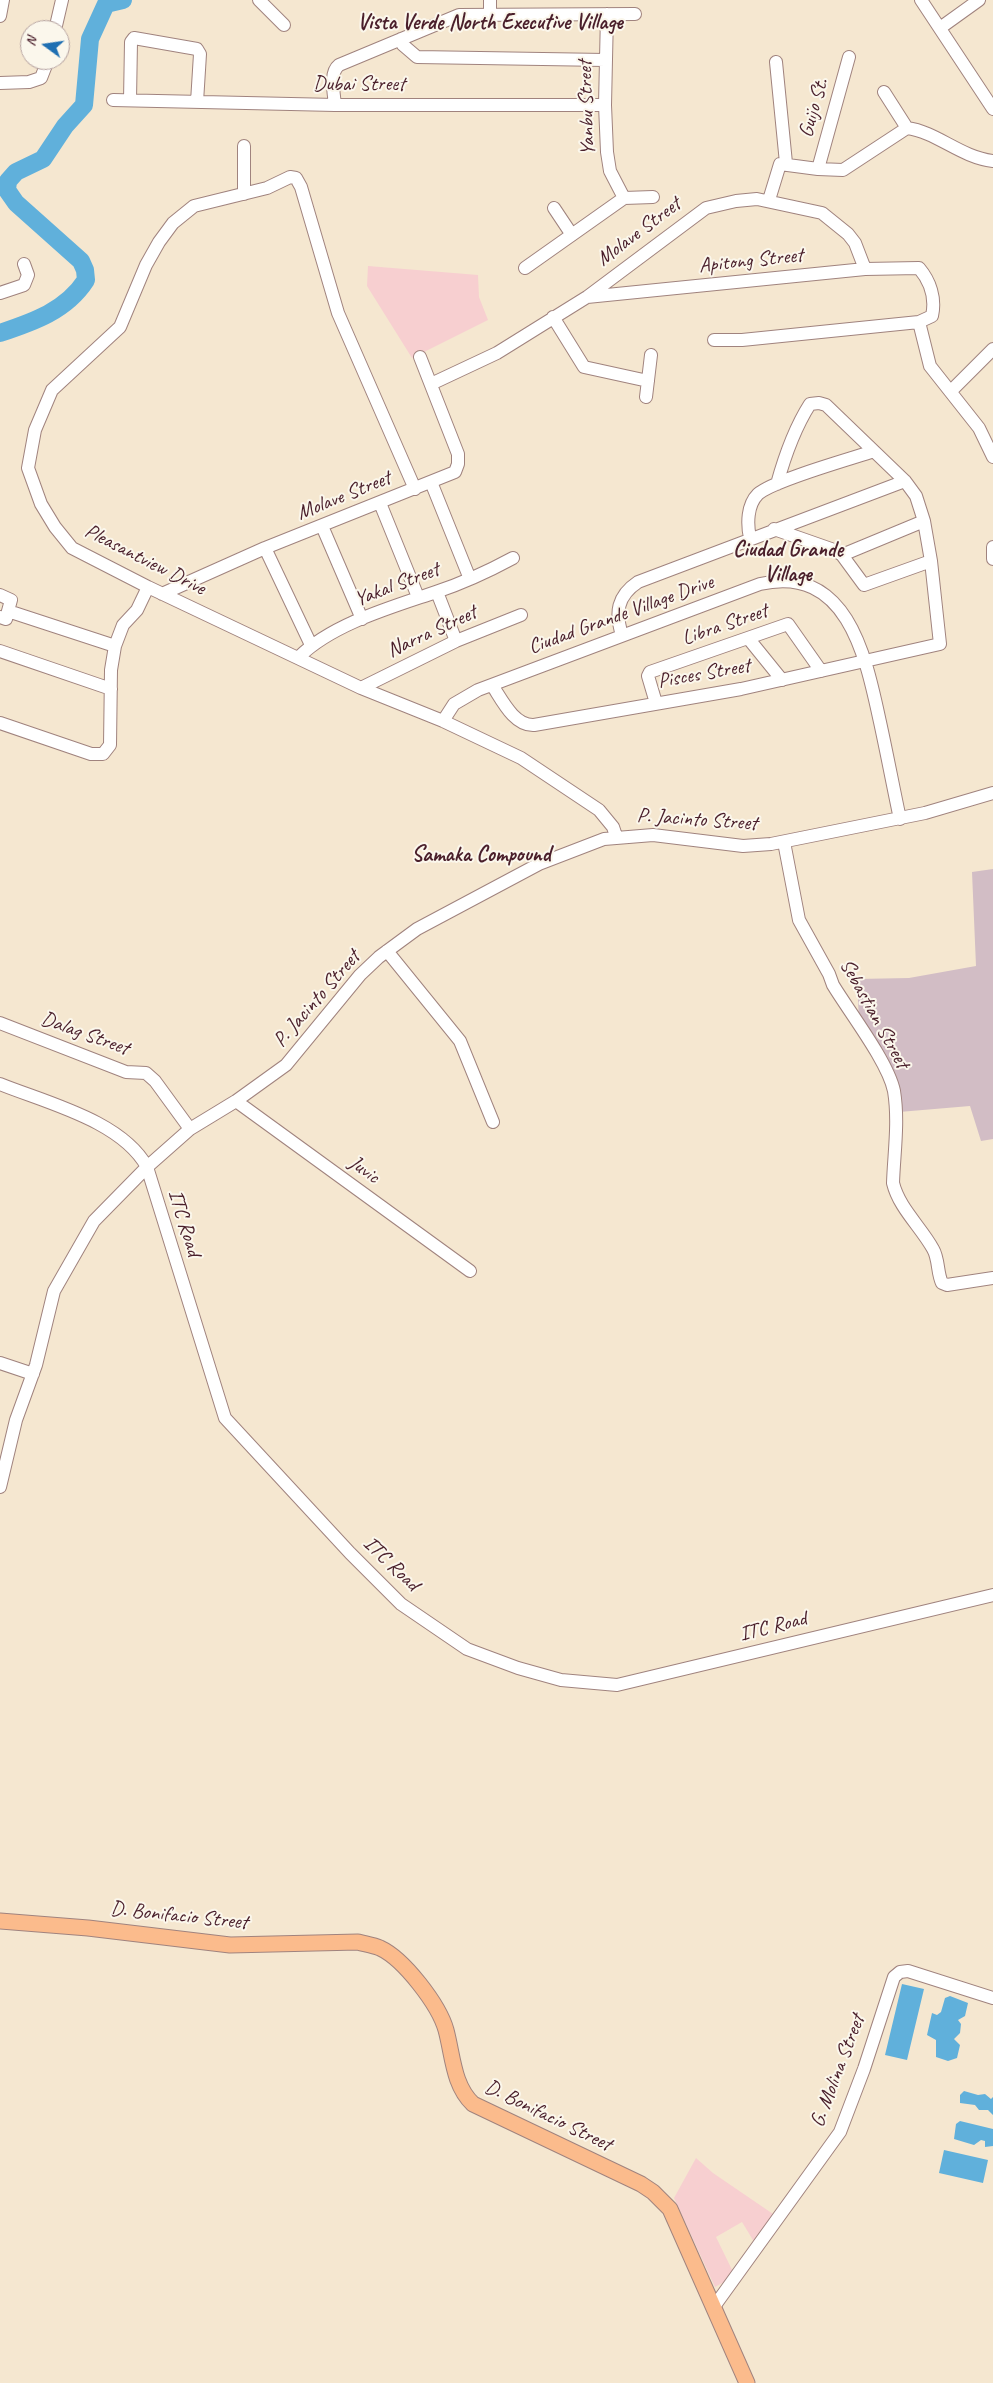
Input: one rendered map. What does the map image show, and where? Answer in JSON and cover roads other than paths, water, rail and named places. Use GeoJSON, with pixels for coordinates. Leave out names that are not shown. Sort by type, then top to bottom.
{"type":"FeatureCollection","features":[{"type":"Feature","properties":{"kind":"main road","name":"D. Bonifacio Street"},"geometry":{"type":"LineString","coordinates":[[0,1921],[88,1928],[216,1944],[262,1945],[345,1942],[366,1944],[380,1948],[392,1956],[435,2004],[446,2030],[459,2086],[468,2099],[495,2116],[641,2184],[658,2196],[670,2209],[712,2308],[747,2383]]}},
{"type":"Feature","properties":{"kind":"street"},"geometry":{"type":"LineString","coordinates":[[0,16],[3,0]]}},
{"type":"Feature","properties":{"kind":"street"},"geometry":{"type":"LineString","coordinates":[[57,20],[62,0]]}},
{"type":"Feature","properties":{"kind":"street"},"geometry":{"type":"LineString","coordinates":[[259,0],[284,25]]}},
{"type":"Feature","properties":{"kind":"street"},"geometry":{"type":"LineString","coordinates":[[921,0],[993,109]]}},
{"type":"Feature","properties":{"kind":"street"},"geometry":{"type":"LineString","coordinates":[[940,28],[979,0]]}},
{"type":"Feature","properties":{"kind":"street"},"geometry":{"type":"LineString","coordinates":[[335,104],[333,76],[336,68],[450,17],[490,6],[607,14],[635,14]]}},
{"type":"Feature","properties":{"kind":"street","name":"Yanbu Street"},"geometry":{"type":"LineString","coordinates":[[607,14],[605,105],[608,162],[613,179],[624,198]]}},
{"type":"Feature","properties":{"kind":"street"},"geometry":{"type":"LineString","coordinates":[[130,100],[131,42],[134,38],[197,49],[200,54],[198,102]]}},
{"type":"Feature","properties":{"kind":"street"},"geometry":{"type":"LineString","coordinates":[[401,38],[403,45],[417,57],[605,60]]}},
{"type":"Feature","properties":{"kind":"street","name":"Guijo St."},"geometry":{"type":"LineString","coordinates":[[818,169],[850,57]]}},
{"type":"Feature","properties":{"kind":"street"},"geometry":{"type":"LineString","coordinates":[[776,62],[786,163]]}},
{"type":"Feature","properties":{"kind":"street"},"geometry":{"type":"LineString","coordinates":[[0,83],[29,82],[41,78],[44,70]]}},
{"type":"Feature","properties":{"kind":"street"},"geometry":{"type":"LineString","coordinates":[[884,92],[907,128],[925,133],[966,154],[993,161]]}},
{"type":"Feature","properties":{"kind":"street","name":"Dubai Street"},"geometry":{"type":"LineString","coordinates":[[113,100],[335,104],[605,105]]}},
{"type":"Feature","properties":{"kind":"street"},"geometry":{"type":"LineString","coordinates":[[769,200],[780,164],[786,163],[838,171],[849,168],[907,128]]}},
{"type":"Feature","properties":{"kind":"street"},"geometry":{"type":"LineString","coordinates":[[244,146],[244,194]]}},
{"type":"Feature","properties":{"kind":"street","name":"Pleasantview Drive"},"geometry":{"type":"LineString","coordinates":[[416,489],[338,313],[301,187],[296,178],[290,177],[267,188],[194,206],[173,223],[158,242],[146,265],[120,326],[52,390],[35,430],[28,468],[41,504],[55,527],[72,548],[162,594],[299,657],[361,688],[443,721],[521,758],[590,802],[607,818],[616,836]]}},
{"type":"Feature","properties":{"kind":"street"},"geometry":{"type":"LineString","coordinates":[[524,268],[624,198],[653,197]]}},
{"type":"Feature","properties":{"kind":"street","name":"Molave Street"},"geometry":{"type":"LineString","coordinates":[[431,384],[497,353],[586,297],[706,208],[736,201],[769,200],[822,213],[852,238],[866,269]]}},
{"type":"Feature","properties":{"kind":"street"},"geometry":{"type":"LineString","coordinates":[[554,208],[572,235]]}},
{"type":"Feature","properties":{"kind":"street"},"geometry":{"type":"LineString","coordinates":[[0,293],[24,285],[28,275],[24,264]]}},
{"type":"Feature","properties":{"kind":"street","name":"Apitong Street"},"geometry":{"type":"LineString","coordinates":[[586,297],[866,269],[919,268],[930,286],[933,309],[932,316],[919,322]]}},
{"type":"Feature","properties":{"kind":"street"},"geometry":{"type":"LineString","coordinates":[[553,317],[584,367],[648,382]]}},
{"type":"Feature","properties":{"kind":"street"},"geometry":{"type":"LineString","coordinates":[[714,340],[742,340],[919,322],[930,366],[979,428],[993,457]]}},
{"type":"Feature","properties":{"kind":"street"},"geometry":{"type":"LineString","coordinates":[[950,391],[993,349]]}},
{"type":"Feature","properties":{"kind":"street"},"geometry":{"type":"LineString","coordinates":[[646,397],[651,355]]}},
{"type":"Feature","properties":{"kind":"street","name":"Molave Street"},"geometry":{"type":"LineString","coordinates":[[162,594],[265,548],[455,472],[458,459],[420,357]]}},
{"type":"Feature","properties":{"kind":"street"},"geometry":{"type":"LineString","coordinates":[[774,529],[820,544],[842,555],[864,585],[931,561],[924,521],[916,496],[905,482],[826,405],[819,403],[810,404],[792,435],[777,484]]}},
{"type":"Feature","properties":{"kind":"street"},"geometry":{"type":"LineString","coordinates":[[750,538],[748,519],[758,494],[777,484],[874,451]]}},
{"type":"Feature","properties":{"kind":"street"},"geometry":{"type":"LineString","coordinates":[[431,482],[470,579]]}},
{"type":"Feature","properties":{"kind":"street"},"geometry":{"type":"LineString","coordinates":[[622,636],[617,614],[618,604],[631,586],[651,576],[750,538],[905,482]]}},
{"type":"Feature","properties":{"kind":"street"},"geometry":{"type":"LineString","coordinates":[[380,503],[418,597]]}},
{"type":"Feature","properties":{"kind":"street"},"geometry":{"type":"LineString","coordinates":[[842,555],[924,521]]}},
{"type":"Feature","properties":{"kind":"street"},"geometry":{"type":"LineString","coordinates":[[322,526],[362,620]]}},
{"type":"Feature","properties":{"kind":"street"},"geometry":{"type":"LineString","coordinates":[[993,547],[993,560]]}},
{"type":"Feature","properties":{"kind":"street"},"geometry":{"type":"LineString","coordinates":[[265,548],[311,645]]}},
{"type":"Feature","properties":{"kind":"street","name":"Yakal Street"},"geometry":{"type":"LineString","coordinates":[[299,657],[311,645],[362,620],[418,597],[470,579],[514,558]]}},
{"type":"Feature","properties":{"kind":"street","name":"Pisces Street"},"geometry":{"type":"LineString","coordinates":[[492,685],[517,720],[529,725],[782,680],[940,644],[931,561]]}},
{"type":"Feature","properties":{"kind":"street","name":"Ciudad Grande Village Drive"},"geometry":{"type":"LineString","coordinates":[[443,721],[449,710],[460,700],[492,685],[760,584],[788,580],[804,583],[828,599],[848,622],[862,649],[900,819]]}},
{"type":"Feature","properties":{"kind":"street"},"geometry":{"type":"LineString","coordinates":[[0,723],[74,749],[91,754],[103,754],[110,745],[111,670],[115,646],[123,625],[137,610],[148,587]]}},
{"type":"Feature","properties":{"kind":"street"},"geometry":{"type":"LineString","coordinates":[[437,592],[456,641]]}},
{"type":"Feature","properties":{"kind":"street"},"geometry":{"type":"LineString","coordinates":[[0,595],[11,600],[4,614],[115,646]]}},
{"type":"Feature","properties":{"kind":"street","name":"Narra Street"},"geometry":{"type":"LineString","coordinates":[[361,688],[456,641],[521,615]]}},
{"type":"Feature","properties":{"kind":"street","name":"Libra Street"},"geometry":{"type":"LineString","coordinates":[[656,703],[648,676],[650,672],[788,624],[821,671]]}},
{"type":"Feature","properties":{"kind":"street"},"geometry":{"type":"LineString","coordinates":[[748,638],[782,680]]}},
{"type":"Feature","properties":{"kind":"street"},"geometry":{"type":"LineString","coordinates":[[0,651],[111,689]]}},
{"type":"Feature","properties":{"kind":"street","name":"P. Jacinto Street"},"geometry":{"type":"LineString","coordinates":[[0,1487],[5,1448],[33,1374],[54,1292],[85,1233],[94,1220],[147,1167],[190,1129],[236,1101],[286,1065],[360,975],[387,951],[417,929],[494,886],[567,852],[616,836],[653,835],[743,846],[784,842],[900,819],[993,794]]}},
{"type":"Feature","properties":{"kind":"street","name":"Sebastian Street"},"geometry":{"type":"LineString","coordinates":[[784,842],[799,920],[833,985],[888,1073],[894,1090],[896,1113],[893,1183],[895,1192],[916,1227],[935,1251],[941,1281],[947,1285],[993,1278]]}},
{"type":"Feature","properties":{"kind":"street"},"geometry":{"type":"LineString","coordinates":[[387,951],[427,997],[460,1041],[493,1122]]}},
{"type":"Feature","properties":{"kind":"street","name":"Dalag Street"},"geometry":{"type":"LineString","coordinates":[[0,1024],[126,1072],[146,1072],[155,1081],[190,1129]]}},
{"type":"Feature","properties":{"kind":"street","name":"ITC Road"},"geometry":{"type":"LineString","coordinates":[[0,1084],[106,1126],[140,1154],[147,1167],[225,1418],[350,1553],[401,1604],[467,1649],[518,1668],[561,1680],[616,1685],[993,1595]]}},
{"type":"Feature","properties":{"kind":"street","name":"Juvic"},"geometry":{"type":"LineString","coordinates":[[236,1101],[470,1271]]}},
{"type":"Feature","properties":{"kind":"street"},"geometry":{"type":"LineString","coordinates":[[0,1363],[33,1374]]}},
{"type":"Feature","properties":{"kind":"street","name":"G. Molina Street"},"geometry":{"type":"LineString","coordinates":[[712,2308],[840,2132],[864,2069],[894,1977],[900,1972],[915,1973],[993,1998]]}},
{"type":"Feature","properties":{"kind":"water"},"geometry":{"type":"Polygon","coordinates":[[[902,1984],[924,1989],[907,2060],[885,2055],[902,1984]]]}},
{"type":"Feature","properties":{"kind":"water"},"geometry":{"type":"Polygon","coordinates":[[[950,1996],[968,2003],[965,2016],[958,2020],[961,2024],[960,2033],[954,2039],[960,2045],[957,2058],[948,2061],[936,2057],[936,2040],[927,2035],[932,2013],[937,2015],[941,2012],[945,1998],[950,1996]]]}},
{"type":"Feature","properties":{"kind":"water"},"geometry":{"type":"Polygon","coordinates":[[[964,2091],[978,2095],[985,2094],[991,2099],[993,2097],[993,2115],[988,2110],[979,2110],[975,2105],[960,2103],[960,2095],[964,2091]]]}},
{"type":"Feature","properties":{"kind":"water"},"geometry":{"type":"Polygon","coordinates":[[[960,2121],[993,2129],[993,2146],[985,2147],[985,2141],[981,2140],[974,2145],[954,2139],[956,2124],[960,2121]]]}},
{"type":"Feature","properties":{"kind":"water"},"geometry":{"type":"Polygon","coordinates":[[[944,2150],[988,2160],[983,2183],[939,2173],[944,2150]]]}},
{"type":"Feature","properties":{"kind":"waterway"},"geometry":{"type":"LineString","coordinates":[[0,333],[48,314],[69,300],[86,280],[85,270],[81,261],[16,203],[7,190],[8,181],[16,172],[43,159],[65,126],[84,105],[90,39],[106,4],[123,0]]}},
{"type":"Feature","properties":{"kind":"district","name":"Vista Verde North Executive Village"},"geometry":{"type":"Point","coordinates":[490,23]}},
{"type":"Feature","properties":{"kind":"district","name":"Ciudad Grande Village"},"geometry":{"type":"Point","coordinates":[788,562]}},
{"type":"Feature","properties":{"kind":"district","name":"Samaka Compound"},"geometry":{"type":"Point","coordinates":[481,855]}}]}
